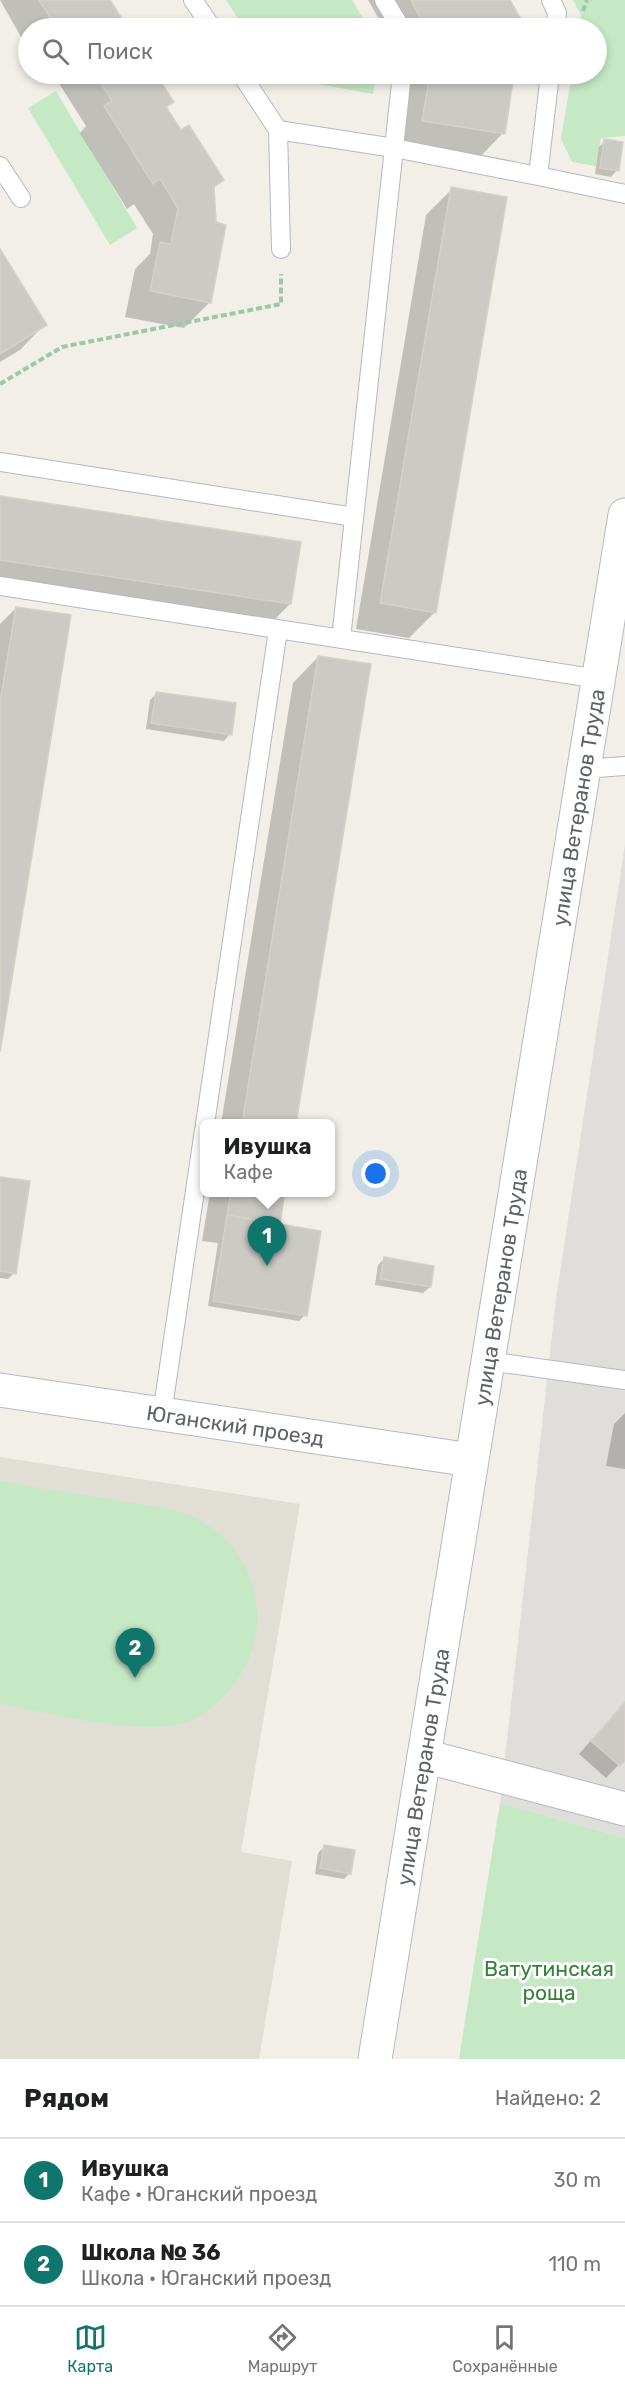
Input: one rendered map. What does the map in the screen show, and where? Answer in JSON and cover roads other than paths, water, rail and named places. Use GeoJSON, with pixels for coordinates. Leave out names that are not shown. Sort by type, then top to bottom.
{"type":"FeatureCollection","features":[{"type":"Feature","properties":{"kind":"main road","name":"улица Ветеранов Труда"},"geometry":{"type":"LineString","coordinates":[[375,2059],[625,515]]}},
{"type":"Feature","properties":{"kind":"main road","name":"Юганский проезд"},"geometry":{"type":"LineString","coordinates":[[0,1390],[471,1460]]}},
{"type":"Feature","properties":{"kind":"main road"},"geometry":{"type":"LineString","coordinates":[[424,1756],[625,1809]]}},
{"type":"Feature","properties":{"kind":"lane"},"geometry":{"type":"LineString","coordinates":[[193,0],[205,18]]}},
{"type":"Feature","properties":{"kind":"lane"},"geometry":{"type":"LineString","coordinates":[[384,0],[395,18]]}},
{"type":"Feature","properties":{"kind":"lane"},"geometry":{"type":"LineString","coordinates":[[550,0],[557,13],[556,18]]}},
{"type":"Feature","properties":{"kind":"lane"},"geometry":{"type":"LineString","coordinates":[[248,84],[278,130],[281,249]]}},
{"type":"Feature","properties":{"kind":"lane"},"geometry":{"type":"LineString","coordinates":[[341,639],[401,84]]}},
{"type":"Feature","properties":{"kind":"lane"},"geometry":{"type":"LineString","coordinates":[[538,176],[549,84]]}},
{"type":"Feature","properties":{"kind":"lane"},"geometry":{"type":"LineString","coordinates":[[278,130],[394,148],[625,194]]}},
{"type":"Feature","properties":{"kind":"lane"},"geometry":{"type":"LineString","coordinates":[[0,165],[21,198]]}},
{"type":"Feature","properties":{"kind":"lane"},"geometry":{"type":"LineString","coordinates":[[0,462],[354,517]]}},
{"type":"Feature","properties":{"kind":"lane"},"geometry":{"type":"LineString","coordinates":[[0,586],[598,679]]}},
{"type":"Feature","properties":{"kind":"lane"},"geometry":{"type":"LineString","coordinates":[[206,1119],[278,630]]}},
{"type":"Feature","properties":{"kind":"lane"},"geometry":{"type":"LineString","coordinates":[[584,769],[625,766]]}},
{"type":"Feature","properties":{"kind":"lane"},"geometry":{"type":"LineString","coordinates":[[162,1414],[200,1157]]}},
{"type":"Feature","properties":{"kind":"lane"},"geometry":{"type":"LineString","coordinates":[[488,1361],[625,1380]]}},
{"type":"Feature","properties":{"kind":"place","name":"Ивушка"},"geometry":{"type":"Point","coordinates":[267,1266]}},
{"type":"Feature","properties":{"kind":"place","name":"Школа № 36"},"geometry":{"type":"Point","coordinates":[135,1678]}},
{"type":"Feature","properties":{"kind":"park label","name":"Ватутинская роща"},"geometry":{"type":"Point","coordinates":[549,1980]}}]}
